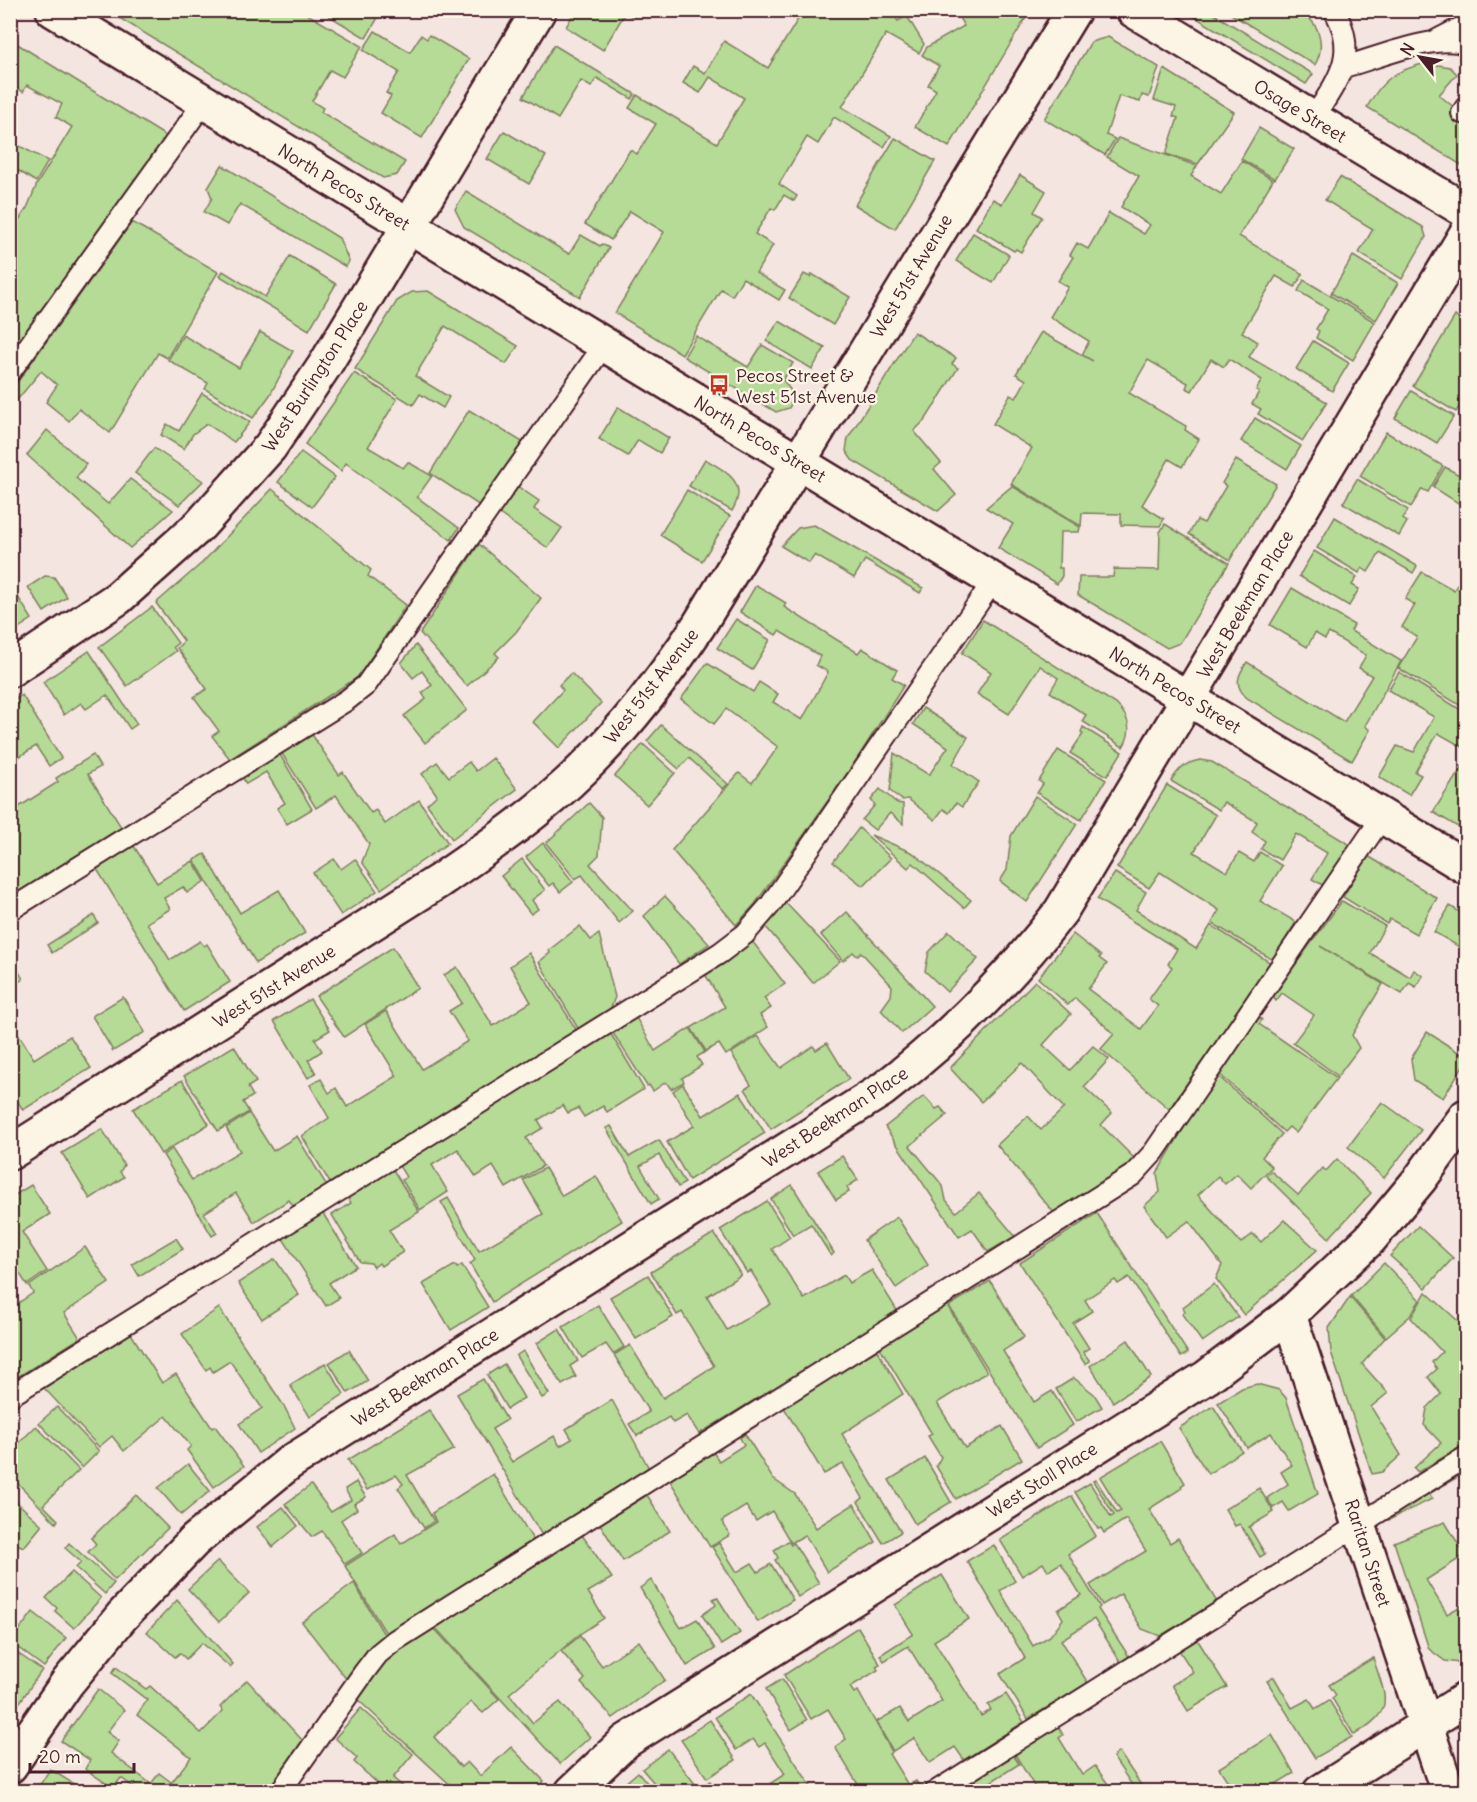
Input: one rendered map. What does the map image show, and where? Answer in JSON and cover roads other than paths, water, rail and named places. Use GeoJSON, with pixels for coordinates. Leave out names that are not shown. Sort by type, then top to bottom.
{"type":"FeatureCollection","features":[{"type":"Feature","properties":{"kind":"street","name":"North Pecos Street"},"geometry":{"type":"LineString","coordinates":[[53,10],[1467,867]]}},
{"type":"Feature","properties":{"kind":"street","name":"West Burlington Place"},"geometry":{"type":"LineString","coordinates":[[10,670],[118,598],[236,489],[270,447],[325,365],[539,10]]}},
{"type":"Feature","properties":{"kind":"street","name":"West 51st Avenue"},"geometry":{"type":"LineString","coordinates":[[10,1153],[440,881],[550,798],[585,767],[678,657],[1074,10]]}},
{"type":"Feature","properties":{"kind":"street","name":"Osage Street"},"geometry":{"type":"LineString","coordinates":[[1133,10],[1467,211]]}},
{"type":"Feature","properties":{"kind":"street","name":"West Beekman Place"},"geometry":{"type":"LineString","coordinates":[[10,1766],[67,1683],[122,1616],[194,1541],[289,1463],[882,1090],[950,1035],[1009,974],[1061,911],[1467,234]]}},
{"type":"Feature","properties":{"kind":"street","name":"West Stoll Place"},"geometry":{"type":"LineString","coordinates":[[572,1791],[626,1741],[1207,1377],[1289,1315],[1370,1239],[1420,1179],[1467,1116]]}},
{"type":"Feature","properties":{"kind":"street","name":"Raritan Street"},"geometry":{"type":"LineString","coordinates":[[1289,1315],[1448,1791]]}},
{"type":"Feature","properties":{"kind":"street"},"geometry":{"type":"LineString","coordinates":[[1320,1791],[1467,1699]]}},
{"type":"Feature","properties":{"kind":"lane"},"geometry":{"type":"LineString","coordinates":[[1313,119],[1344,67],[1347,46],[1342,24],[1334,10]]}},
{"type":"Feature","properties":{"kind":"lane"},"geometry":{"type":"LineString","coordinates":[[1344,67],[1435,41],[1467,25]]}},
{"type":"Feature","properties":{"kind":"lane"},"geometry":{"type":"LineString","coordinates":[[1435,41],[1457,41],[1467,44]]}},
{"type":"Feature","properties":{"kind":"lane"},"geometry":{"type":"LineString","coordinates":[[10,372],[204,102]]}},
{"type":"Feature","properties":{"kind":"lane"},"geometry":{"type":"LineString","coordinates":[[10,910],[338,706],[366,685],[391,653],[604,345]]}},
{"type":"Feature","properties":{"kind":"lane"},"geometry":{"type":"LineString","coordinates":[[10,1396],[710,959],[745,934],[771,904],[994,580]]}},
{"type":"Feature","properties":{"kind":"lane"},"geometry":{"type":"LineString","coordinates":[[280,1791],[365,1671],[378,1654],[394,1641],[1133,1175],[1154,1152],[1383,816]]}},
{"type":"Feature","properties":{"kind":"lane"},"geometry":{"type":"LineString","coordinates":[[935,1791],[1467,1457]]}},
{"type":"Feature","properties":{"kind":"place","name":"Pecos Street & West 51st Avenue"},"geometry":{"type":"Point","coordinates":[719,385]}}]}
